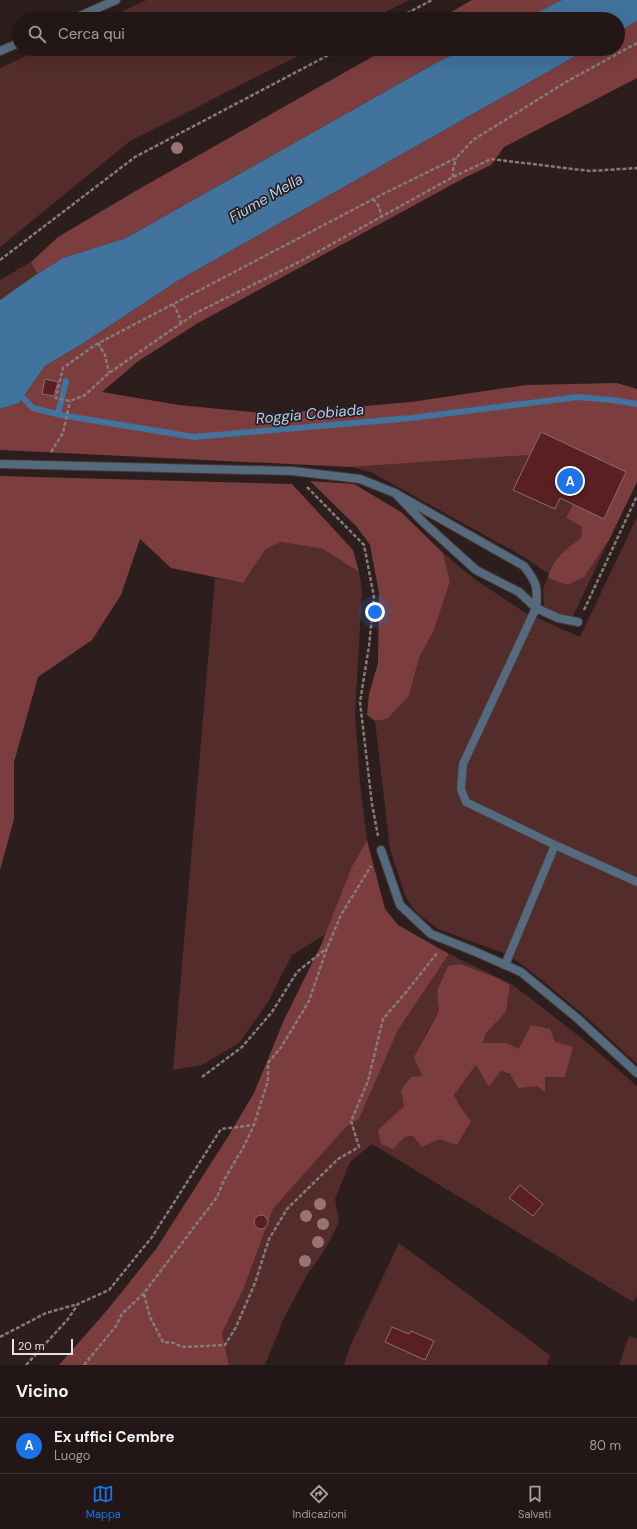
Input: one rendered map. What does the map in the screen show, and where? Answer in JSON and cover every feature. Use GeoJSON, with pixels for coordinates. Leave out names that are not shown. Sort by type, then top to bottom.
{"type":"FeatureCollection","features":[{"type":"Feature","properties":{"kind":"street"},"geometry":{"type":"LineString","coordinates":[[89,12],[116,0]]}},
{"type":"Feature","properties":{"kind":"street"},"geometry":{"type":"LineString","coordinates":[[0,51],[12,46]]}},
{"type":"Feature","properties":{"kind":"street"},"geometry":{"type":"LineString","coordinates":[[0,464],[292,471],[360,480],[395,493],[524,566],[535,580],[537,594],[536,608],[464,764],[461,789],[466,802],[555,845],[637,882]]}},
{"type":"Feature","properties":{"kind":"street"},"geometry":{"type":"LineString","coordinates":[[395,493],[423,522],[476,570],[519,592],[536,608],[558,618],[578,622]]}},
{"type":"Feature","properties":{"kind":"street"},"geometry":{"type":"LineString","coordinates":[[505,965],[555,845]]}},
{"type":"Feature","properties":{"kind":"street"},"geometry":{"type":"LineString","coordinates":[[381,850],[400,905],[431,934],[521,972],[577,1018],[637,1073]]}},
{"type":"Feature","properties":{"kind":"path"},"geometry":{"type":"LineString","coordinates":[[409,12],[432,0]]}},
{"type":"Feature","properties":{"kind":"path"},"geometry":{"type":"LineString","coordinates":[[625,50],[637,43]]}},
{"type":"Feature","properties":{"kind":"path"},"geometry":{"type":"LineString","coordinates":[[0,260],[135,157],[327,56]]}},
{"type":"Feature","properties":{"kind":"path"},"geometry":{"type":"LineString","coordinates":[[613,56],[566,82],[473,140],[456,158],[373,199],[98,343],[63,368],[56,398],[70,401],[85,395],[109,373],[196,313],[303,260],[453,177],[491,159],[590,171],[637,168]]}},
{"type":"Feature","properties":{"kind":"path"},"geometry":{"type":"LineString","coordinates":[[453,177],[456,158]]}},
{"type":"Feature","properties":{"kind":"path"},"geometry":{"type":"LineString","coordinates":[[373,199],[382,216]]}},
{"type":"Feature","properties":{"kind":"path"},"geometry":{"type":"LineString","coordinates":[[172,304],[182,323]]}},
{"type":"Feature","properties":{"kind":"path"},"geometry":{"type":"LineString","coordinates":[[98,343],[105,355],[109,373]]}},
{"type":"Feature","properties":{"kind":"path"},"geometry":{"type":"LineString","coordinates":[[43,464],[63,433],[70,401]]}},
{"type":"Feature","properties":{"kind":"path"},"geometry":{"type":"LineString","coordinates":[[84,1365],[116,1326],[122,1314],[144,1293],[217,1197],[224,1180],[244,1146],[254,1125],[268,1080],[268,1063],[282,1046],[309,1001],[327,948],[341,915],[381,850],[372,804],[360,702],[369,646],[374,597],[364,544],[292,471]]}},
{"type":"Feature","properties":{"kind":"path"},"geometry":{"type":"LineString","coordinates":[[578,622],[637,496]]}},
{"type":"Feature","properties":{"kind":"path"},"geometry":{"type":"LineString","coordinates":[[144,1293],[150,1317],[163,1342],[174,1343],[182,1347],[225,1345],[236,1327],[255,1283],[269,1238],[287,1209],[338,1159],[359,1147],[351,1121],[368,1081],[383,1019],[432,961],[446,940]]}},
{"type":"Feature","properties":{"kind":"path"},"geometry":{"type":"LineString","coordinates":[[202,1077],[242,1047],[272,1012],[297,972],[327,948]]}},
{"type":"Feature","properties":{"kind":"path"},"geometry":{"type":"LineString","coordinates":[[0,1337],[46,1313],[78,1304],[109,1290],[152,1237],[221,1129],[254,1125]]}},
{"type":"Feature","properties":{"kind":"path"},"geometry":{"type":"LineString","coordinates":[[26,1365],[68,1319],[78,1304]]}},
{"type":"Feature","properties":{"kind":"shaded area"},"geometry":{"type":"Polygon","coordinates":[[[147,0],[409,0],[385,12],[121,12],[147,0]]]}},
{"type":"Feature","properties":{"kind":"shaded area"},"geometry":{"type":"Polygon","coordinates":[[[472,0],[562,0],[538,12],[451,12],[472,0]]]}},
{"type":"Feature","properties":{"kind":"shaded area"},"geometry":{"type":"Polygon","coordinates":[[[637,21],[637,78],[504,147],[491,165],[466,177],[198,323],[137,362],[102,392],[179,405],[271,414],[411,402],[526,385],[617,383],[637,389],[637,482],[609,540],[584,577],[567,585],[548,578],[553,565],[560,555],[581,538],[582,527],[566,518],[573,504],[604,519],[626,472],[541,432],[530,455],[351,467],[0,450],[0,409],[19,403],[45,366],[82,344],[179,280],[576,56],[625,56],[625,28],[637,21]]]}},
{"type":"Feature","properties":{"kind":"shaded area"},"geometry":{"type":"Polygon","coordinates":[[[26,56],[298,56],[130,141],[0,247],[0,68],[26,56]]]}},
{"type":"Feature","properties":{"kind":"shaded area"},"geometry":{"type":"Polygon","coordinates":[[[374,56],[450,56],[126,238],[63,258],[37,274],[31,262],[58,237],[139,189],[374,56]]]}},
{"type":"Feature","properties":{"kind":"shaded area"},"geometry":{"type":"Polygon","coordinates":[[[31,262],[37,274],[0,300],[0,280],[31,262]]]}},
{"type":"Feature","properties":{"kind":"shaded area"},"geometry":{"type":"Polygon","coordinates":[[[530,455],[514,490],[555,509],[560,498],[573,504],[566,518],[582,527],[581,538],[557,558],[549,574],[524,557],[371,472],[351,467],[530,455]]]}},
{"type":"Feature","properties":{"kind":"shaded area"},"geometry":{"type":"Polygon","coordinates":[[[0,476],[292,484],[353,550],[359,572],[323,549],[281,542],[265,550],[243,583],[171,568],[140,539],[121,595],[92,640],[38,677],[14,762],[14,819],[0,870],[0,476]]]}},
{"type":"Feature","properties":{"kind":"shaded area"},"geometry":{"type":"Polygon","coordinates":[[[310,481],[354,484],[401,512],[443,553],[450,582],[434,630],[419,658],[409,696],[387,719],[375,721],[367,715],[369,694],[378,663],[379,593],[370,545],[356,526],[310,481]]]}},
{"type":"Feature","properties":{"kind":"shaded area"},"geometry":{"type":"Polygon","coordinates":[[[637,517],[637,1064],[593,1023],[537,976],[509,955],[438,929],[417,913],[406,898],[390,849],[375,721],[387,719],[409,696],[419,658],[434,630],[450,583],[443,553],[473,578],[524,612],[580,637],[637,517]]]}},
{"type":"Feature","properties":{"kind":"shaded area"},"geometry":{"type":"Polygon","coordinates":[[[609,540],[573,616],[553,612],[544,606],[543,588],[548,578],[567,585],[599,555],[609,540]]]}},
{"type":"Feature","properties":{"kind":"shaded area"},"geometry":{"type":"Polygon","coordinates":[[[281,542],[323,549],[359,572],[362,590],[355,714],[360,783],[367,840],[352,866],[326,934],[292,955],[268,1002],[239,1043],[202,1065],[173,1070],[215,578],[243,583],[265,550],[281,542]]]}},
{"type":"Feature","properties":{"kind":"shaded area"},"geometry":{"type":"Polygon","coordinates":[[[367,840],[385,909],[398,925],[449,954],[398,1030],[359,1119],[346,1127],[273,1209],[244,1288],[222,1333],[229,1365],[59,1365],[109,1308],[156,1249],[254,1093],[284,1020],[321,945],[352,866],[367,840]]]}},
{"type":"Feature","properties":{"kind":"shaded area"},"geometry":{"type":"Polygon","coordinates":[[[449,954],[513,985],[584,1040],[637,1086],[637,1295],[633,1302],[372,1144],[350,1162],[335,1199],[339,1222],[324,1251],[307,1275],[285,1316],[265,1365],[229,1365],[222,1333],[244,1288],[273,1209],[346,1127],[359,1119],[398,1030],[449,954]],[[461,964],[437,991],[439,1011],[425,1035],[422,1076],[404,1106],[378,1130],[393,1148],[405,1137],[413,1136],[461,1108],[454,1095],[477,1064],[489,1087],[501,1071],[537,1086],[545,1092],[545,1077],[564,1077],[507,1043],[483,1043],[486,1033],[506,1012],[510,985],[500,979],[461,964]]]}},
{"type":"Feature","properties":{"kind":"shaded area"},"geometry":{"type":"Polygon","coordinates":[[[461,964],[500,979],[510,985],[506,1012],[486,1033],[483,1043],[507,1043],[519,1049],[531,1025],[550,1029],[555,1042],[573,1047],[566,1073],[564,1077],[545,1077],[545,1092],[537,1086],[518,1088],[510,1074],[501,1071],[489,1087],[476,1065],[454,1095],[461,1108],[471,1121],[457,1145],[439,1139],[422,1147],[413,1136],[405,1137],[393,1149],[381,1144],[378,1130],[404,1106],[401,1090],[411,1077],[422,1076],[414,1057],[439,1011],[437,991],[448,966],[461,964]]]}},
{"type":"Feature","properties":{"kind":"shaded area"},"geometry":{"type":"Polygon","coordinates":[[[399,1243],[550,1355],[547,1365],[344,1365],[351,1344],[399,1243]]]}},
{"type":"Feature","properties":{"kind":"shaded area"},"geometry":{"type":"Polygon","coordinates":[[[629,1336],[637,1339],[637,1365],[619,1365],[629,1336]]]}},
{"type":"Feature","properties":{"kind":"water"},"geometry":{"type":"Polygon","coordinates":[[[562,0],[637,0],[637,21],[625,28],[625,12],[538,12],[562,0]]]}},
{"type":"Feature","properties":{"kind":"water","name":"Fiume Mella"},"geometry":{"type":"Polygon","coordinates":[[[450,56],[576,56],[179,280],[82,344],[45,366],[19,403],[0,409],[0,300],[63,258],[126,238],[450,56]]]}},
{"type":"Feature","properties":{"kind":"building"},"geometry":{"type":"Polygon","coordinates":[[[45,379],[58,382],[54,396],[42,394],[45,379]]]}},
{"type":"Feature","properties":{"kind":"building"},"geometry":{"type":"Polygon","coordinates":[[[541,432],[626,472],[604,519],[560,498],[555,509],[513,490],[541,432]]]}},
{"type":"Feature","properties":{"kind":"building"},"geometry":{"type":"Polygon","coordinates":[[[520,1185],[543,1204],[533,1216],[509,1198],[520,1185]]]}},
{"type":"Feature","properties":{"kind":"building"},"geometry":{"type":"Polygon","coordinates":[[[258,1215],[264,1215],[268,1219],[268,1225],[264,1229],[258,1229],[254,1225],[254,1219],[258,1215]]]}},
{"type":"Feature","properties":{"kind":"building"},"geometry":{"type":"Polygon","coordinates":[[[392,1327],[409,1334],[411,1331],[434,1341],[425,1360],[385,1342],[392,1327]]]}},
{"type":"Feature","properties":{"kind":"waterway"},"geometry":{"type":"LineString","coordinates":[[58,414],[66,381]]}},
{"type":"Feature","properties":{"kind":"waterway","name":"Roggia Cobiada"},"geometry":{"type":"LineString","coordinates":[[18,393],[33,408],[61,415],[194,437],[411,418],[578,397],[637,404]]}},
{"type":"Feature","properties":{"kind":"place","name":"Ex uffici Cembre"},"geometry":{"type":"Point","coordinates":[570,481]}}]}
